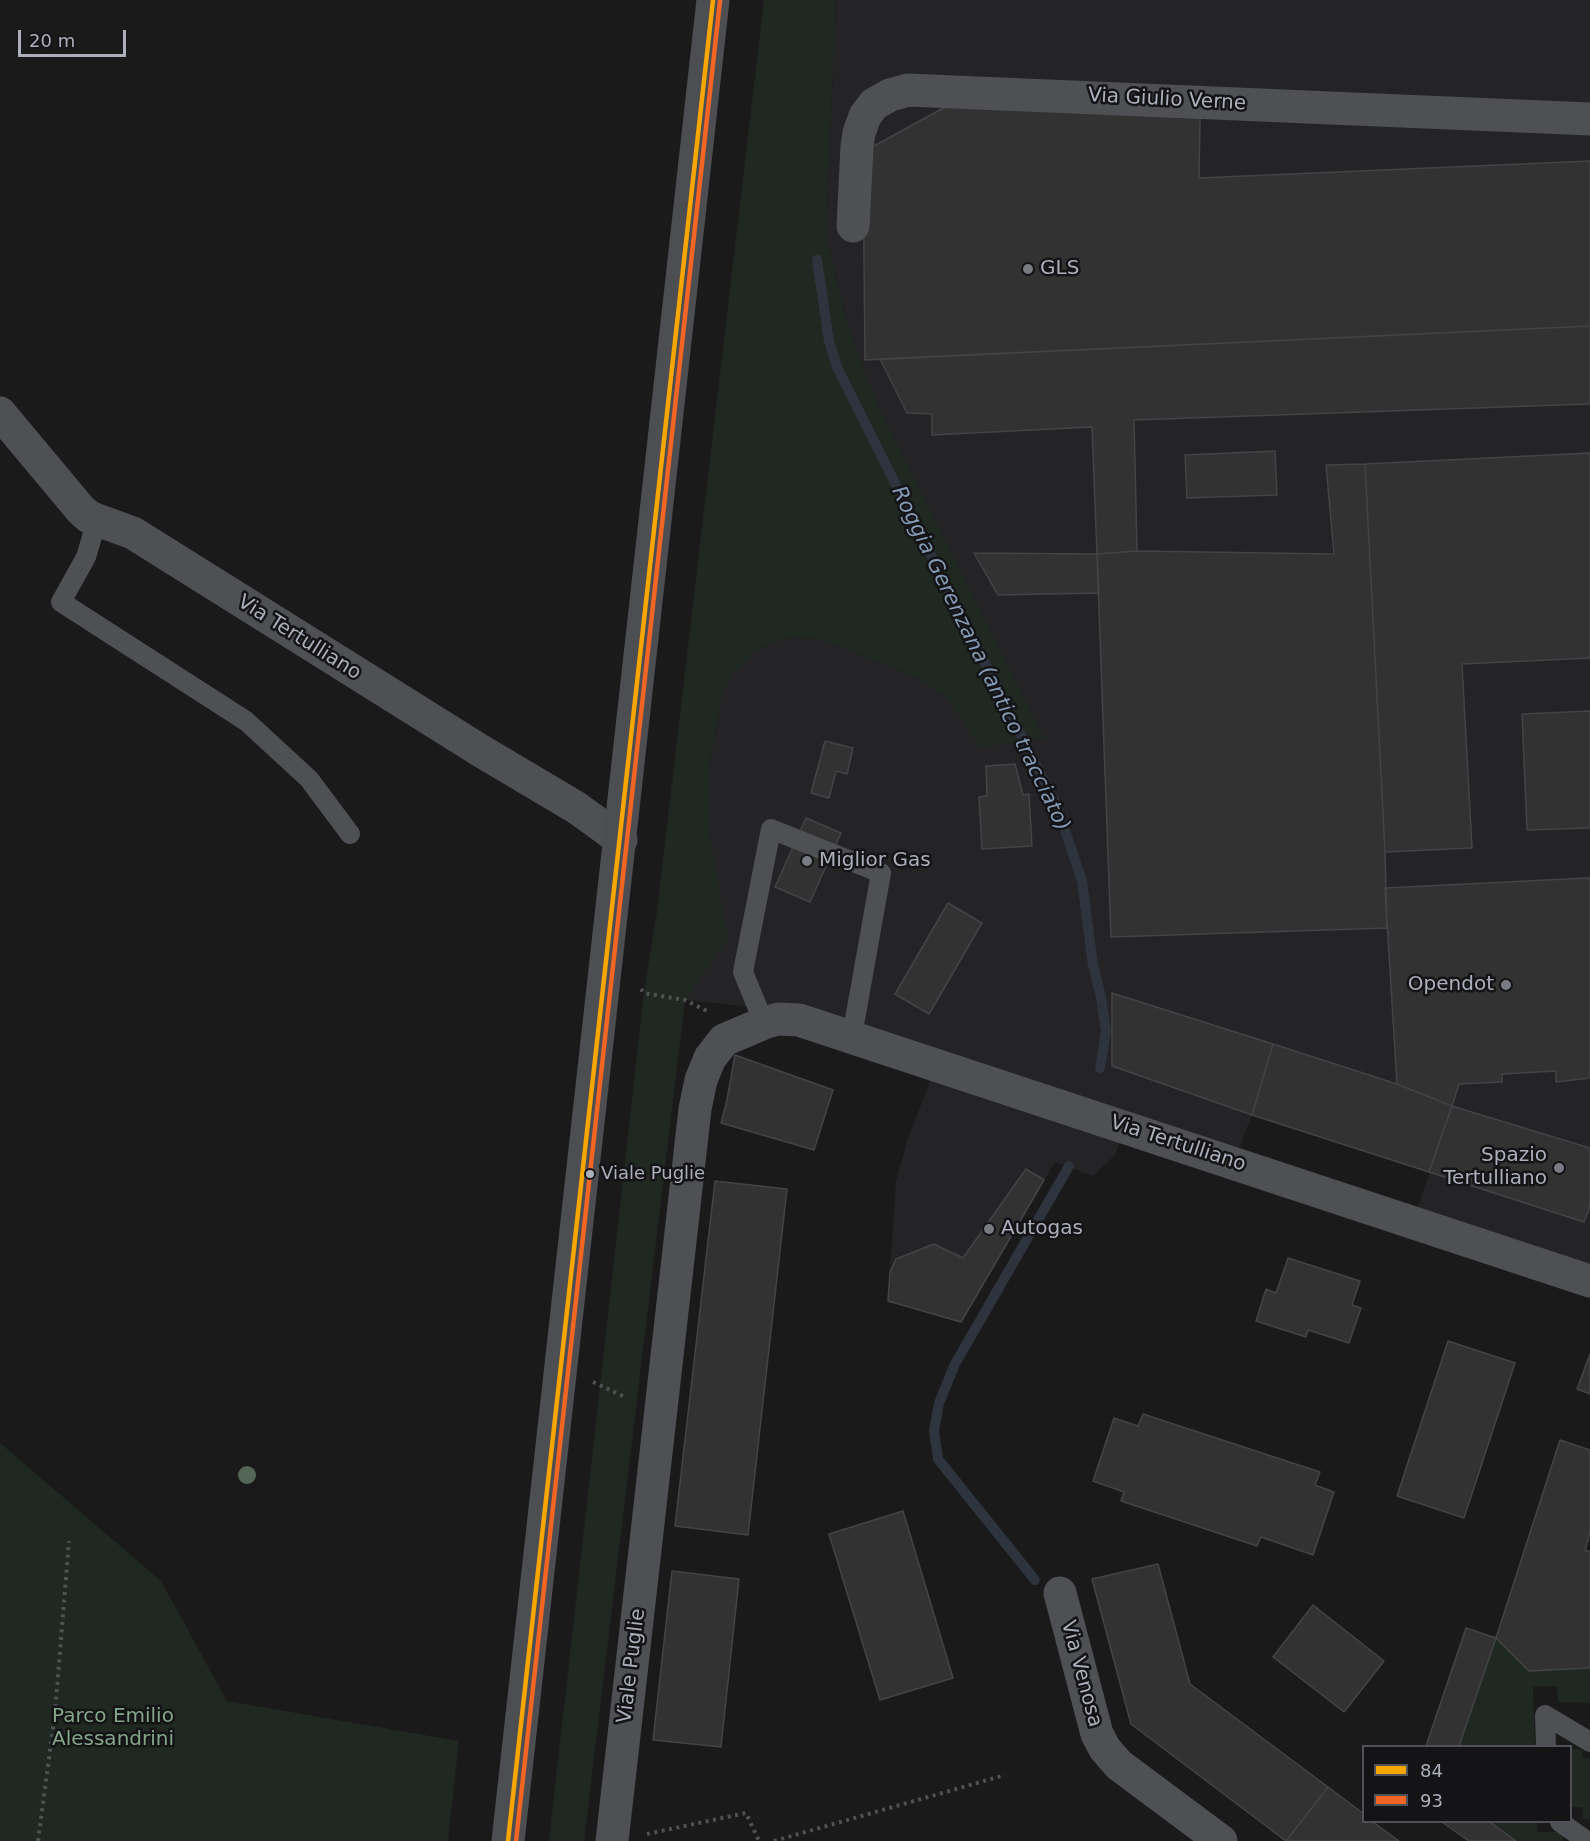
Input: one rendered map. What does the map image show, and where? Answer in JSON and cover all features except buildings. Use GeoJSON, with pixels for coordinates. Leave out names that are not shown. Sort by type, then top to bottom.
{"type":"FeatureCollection","features":[{"type":"Feature","properties":{"kind":"main road"},"geometry":{"type":"LineString","coordinates":[[508,1841],[713,0]]}},
{"type":"Feature","properties":{"kind":"street","name":"Via Giulio Verne"},"geometry":{"type":"LineString","coordinates":[[853,226],[857,146],[865,116],[874,104],[890,95],[908,90],[1590,119]]}},
{"type":"Feature","properties":{"kind":"street","name":"Via Tertulliano"},"geometry":{"type":"LineString","coordinates":[[0,413],[81,510],[97,520],[133,533],[481,751],[578,808],[621,840]]}},
{"type":"Feature","properties":{"kind":"street","name":"Via Tertulliano"},"geometry":{"type":"LineString","coordinates":[[764,1023],[778,1019],[800,1020],[852,1036],[1590,1281]]}},
{"type":"Feature","properties":{"kind":"street","name":"Viale Puglie"},"geometry":{"type":"LineString","coordinates":[[625,1838],[695,1108],[701,1080],[710,1058],[724,1040],[764,1023]]}},
{"type":"Feature","properties":{"kind":"street","name":"Via Venosa"},"geometry":{"type":"LineString","coordinates":[[1060,1593],[1097,1734],[1106,1749],[1119,1765],[1221,1841]]}},
{"type":"Feature","properties":{"kind":"lane"},"geometry":{"type":"LineString","coordinates":[[97,520],[86,557],[61,602],[246,721],[309,779],[350,834]]}},
{"type":"Feature","properties":{"kind":"lane"},"geometry":{"type":"LineString","coordinates":[[764,1023],[743,972],[771,829],[881,873],[852,1036]]}},
{"type":"Feature","properties":{"kind":"lane"},"geometry":{"type":"LineString","coordinates":[[1546,1745],[1545,1715],[1590,1742]]}},
{"type":"Feature","properties":{"kind":"lane"},"geometry":{"type":"LineString","coordinates":[[1563,1823],[1587,1841]]}},
{"type":"Feature","properties":{"kind":"path"},"geometry":{"type":"LineString","coordinates":[[640,989],[644,993],[685,1000]]}},
{"type":"Feature","properties":{"kind":"path"},"geometry":{"type":"LineString","coordinates":[[593,1382],[636,1402]]}},
{"type":"Feature","properties":{"kind":"path"},"geometry":{"type":"LineString","coordinates":[[38,1841],[55,1713],[69,1541]]}},
{"type":"Feature","properties":{"kind":"path"},"geometry":{"type":"LineString","coordinates":[[774,1841],[1005,1775]]}},
{"type":"Feature","properties":{"kind":"path"},"geometry":{"type":"LineString","coordinates":[[625,1838],[746,1813],[759,1841]]}},
{"type":"Feature","properties":{"kind":"shaded area"},"geometry":{"type":"Polygon","coordinates":[[[836,0],[1590,0],[1590,1267],[1417,1210],[1452,1106],[1252,1115],[1238,1150],[773,1009],[685,1000],[727,939],[709,830],[709,769],[721,701],[732,673],[756,650],[787,638],[821,639],[918,678],[947,698],[980,747],[1045,739],[877,403],[848,326],[826,233],[836,0]]]}},
{"type":"Feature","properties":{"kind":"shaded area"},"geometry":{"type":"Polygon","coordinates":[[[933,1074],[1121,1137],[1115,1155],[1093,1176],[1055,1162],[961,1322],[888,1301],[896,1181],[907,1141],[933,1074]]]}},
{"type":"Feature","properties":{"kind":"green space"},"geometry":{"type":"Polygon","coordinates":[[[764,0],[836,0],[826,233],[848,326],[877,403],[1045,739],[980,747],[947,698],[918,678],[821,639],[787,638],[756,650],[732,673],[721,701],[709,769],[709,830],[728,939],[685,1000],[584,1841],[549,1841],[644,993],[657,911],[764,0]]]}},
{"type":"Feature","properties":{"kind":"green space","name":"Parco Emilio Alessandrini"},"geometry":{"type":"Polygon","coordinates":[[[0,1443],[161,1581],[227,1701],[459,1741],[448,1841],[0,1841],[0,1443]]]}},
{"type":"Feature","properties":{"kind":"green space"},"geometry":{"type":"Polygon","coordinates":[[[1496,1638],[1529,1671],[1590,1668],[1590,1703],[1558,1702],[1557,1686],[1533,1686],[1535,1745],[1459,1745],[1496,1638]]]}},
{"type":"Feature","properties":{"kind":"green space"},"geometry":{"type":"Polygon","coordinates":[[[1572,1749],[1583,1750],[1582,1757],[1590,1758],[1590,1819],[1583,1819],[1582,1807],[1572,1807],[1572,1749]]]}},
{"type":"Feature","properties":{"kind":"green space"},"geometry":{"type":"Polygon","coordinates":[[[1490,1823],[1537,1823],[1538,1832],[1563,1832],[1563,1841],[1516,1841],[1490,1823]]]}},
{"type":"Feature","properties":{"kind":"waterway","name":"Roggia Gerenzana (antico tracciato)"},"geometry":{"type":"LineString","coordinates":[[817,260],[829,341],[837,367],[1058,809],[1082,881],[1093,965],[1101,997],[1106,1031],[1100,1068]]}},
{"type":"Feature","properties":{"kind":"waterway","name":"Roggia Gerenzana (antico tracciato)"},"geometry":{"type":"LineString","coordinates":[[1035,1580],[938,1459],[934,1431],[939,1403],[955,1364],[1069,1166]]}},
{"type":"Feature","properties":{"kind":"transit line","name":"84"},"geometry":{"type":"LineString","coordinates":[[508,1841],[713,0]]}},
{"type":"Feature","properties":{"kind":"transit line","name":"93"},"geometry":{"type":"LineString","coordinates":[[516,1841],[720,1]]}},
{"type":"Feature","properties":{"kind":"place","name":"GLS"},"geometry":{"type":"Point","coordinates":[1028,269]}},
{"type":"Feature","properties":{"kind":"place","name":"Miglior Gas"},"geometry":{"type":"Point","coordinates":[807,861]}},
{"type":"Feature","properties":{"kind":"place","name":"Opendot"},"geometry":{"type":"Point","coordinates":[1506,985]}},
{"type":"Feature","properties":{"kind":"place","name":"Spazio Tertulliano"},"geometry":{"type":"Point","coordinates":[1559,1168]}},
{"type":"Feature","properties":{"kind":"place","name":"Viale Puglie"},"geometry":{"type":"Point","coordinates":[590,1174]}},
{"type":"Feature","properties":{"kind":"place","name":"Autogas"},"geometry":{"type":"Point","coordinates":[989,1229]}}]}
